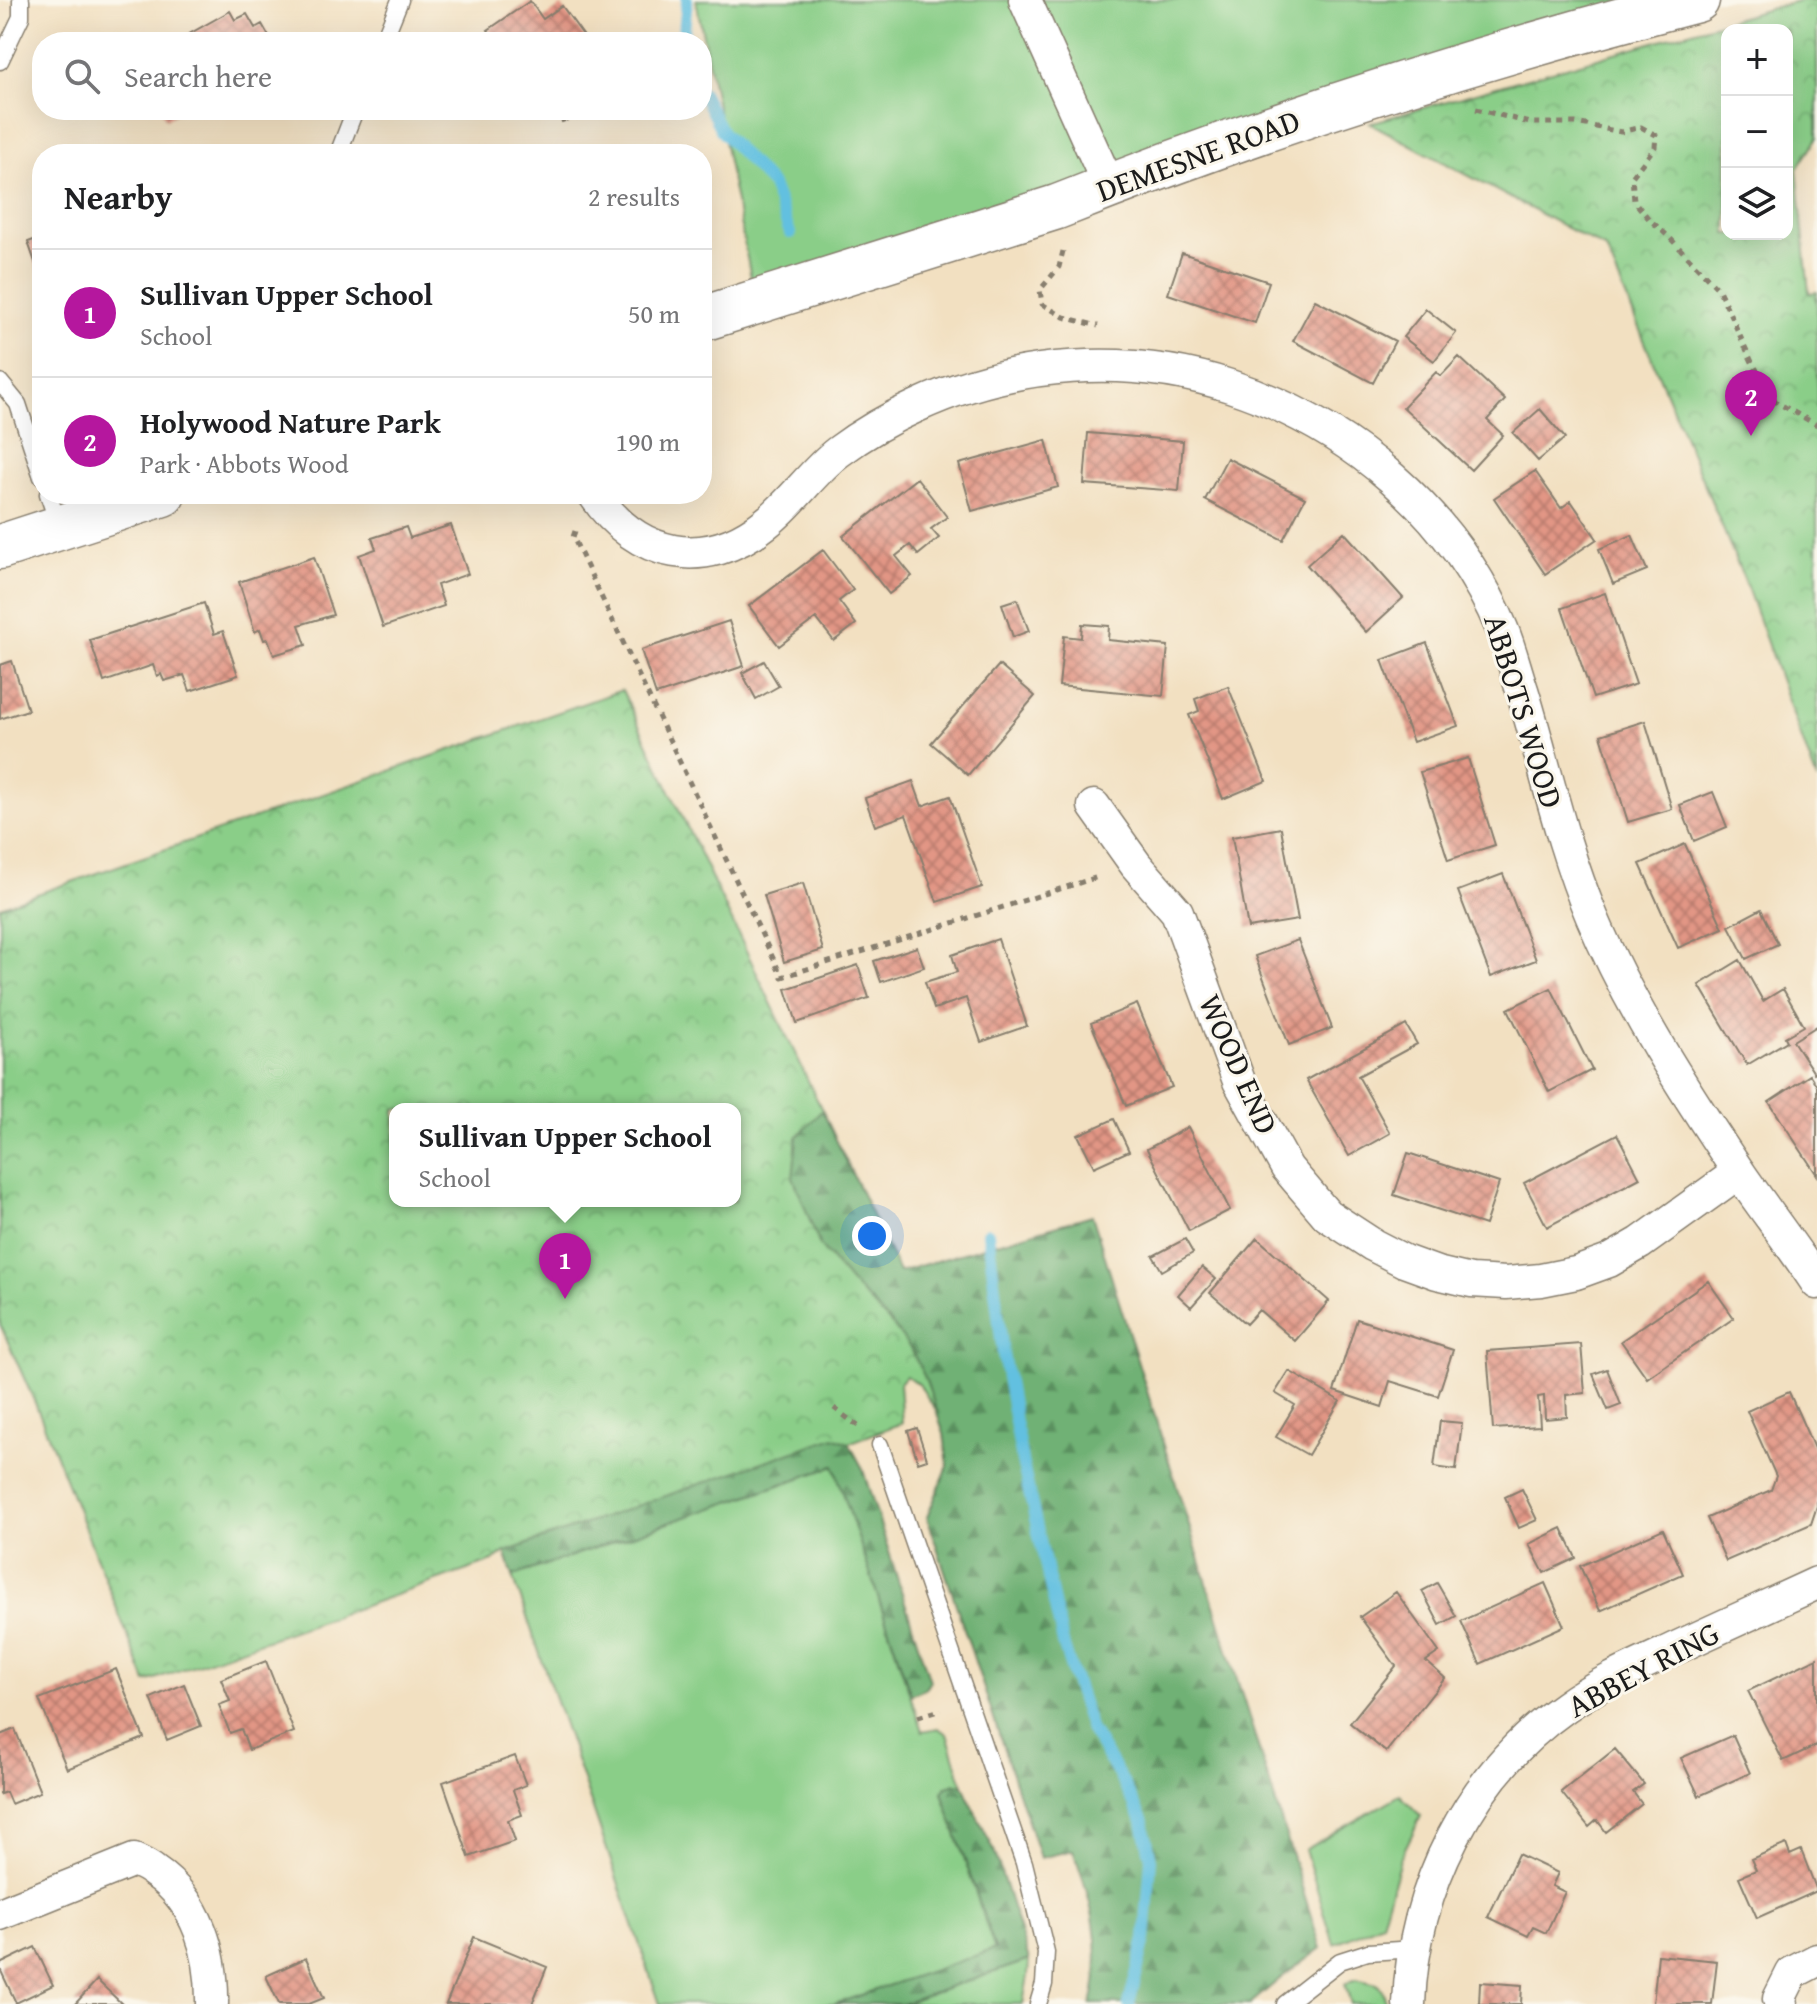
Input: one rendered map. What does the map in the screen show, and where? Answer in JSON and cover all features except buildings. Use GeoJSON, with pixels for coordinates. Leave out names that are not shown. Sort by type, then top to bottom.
{"type":"FeatureCollection","features":[{"type":"Feature","properties":{"kind":"street"},"geometry":{"type":"LineString","coordinates":[[1025,0],[1109,186]]}},
{"type":"Feature","properties":{"kind":"street","name":"DEMESNE ROAD"},"geometry":{"type":"LineString","coordinates":[[712,316],[1057,207],[1354,98],[1697,0]]}},
{"type":"Feature","properties":{"kind":"street","name":"ABBOTS WOOD"},"geometry":{"type":"LineString","coordinates":[[600,504],[625,530],[646,542],[668,550],[714,550],[736,543],[767,522],[835,454],[875,427],[918,405],[964,388],[1010,375],[1058,368],[1106,366],[1178,373],[1271,401],[1315,422],[1393,478],[1427,512],[1458,550],[1486,593],[1504,632],[1562,835],[1591,916],[1641,1019],[1739,1172],[1817,1283]]}},
{"type":"Feature","properties":{"kind":"street"},"geometry":{"type":"LineString","coordinates":[[0,547],[54,511],[99,504]]}},
{"type":"Feature","properties":{"kind":"street","name":"WOOD END"},"geometry":{"type":"LineString","coordinates":[[1094,806],[1136,865],[1177,912],[1239,1081],[1287,1168],[1327,1215],[1373,1245],[1404,1261],[1471,1281],[1541,1280],[1576,1273],[1609,1261],[1640,1243],[1739,1172]]}},
{"type":"Feature","properties":{"kind":"street","name":"ABBEY RING"},"geometry":{"type":"LineString","coordinates":[[1409,2004],[1415,1949],[1437,1871],[1453,1835],[1474,1800],[1500,1766],[1564,1707],[1601,1684],[1817,1583]]}},
{"type":"Feature","properties":{"kind":"street"},"geometry":{"type":"LineString","coordinates":[[0,1914],[134,1860],[157,1872],[192,1913],[209,1959],[212,2004]]}},
{"type":"Feature","properties":{"kind":"street"},"geometry":{"type":"LineString","coordinates":[[1781,2004],[1779,1999],[1792,1973],[1817,1960]]}},
{"type":"Feature","properties":{"kind":"lane"},"geometry":{"type":"LineString","coordinates":[[0,61],[21,17],[21,0]]}},
{"type":"Feature","properties":{"kind":"lane"},"geometry":{"type":"LineString","coordinates":[[387,32],[400,0]]}},
{"type":"Feature","properties":{"kind":"lane"},"geometry":{"type":"LineString","coordinates":[[342,144],[351,120]]}},
{"type":"Feature","properties":{"kind":"lane"},"geometry":{"type":"LineString","coordinates":[[0,382],[18,404],[32,447]]}},
{"type":"Feature","properties":{"kind":"lane"},"geometry":{"type":"LineString","coordinates":[[880,1445],[1024,1863],[1046,1952],[1044,1984],[1038,2004]]}},
{"type":"Feature","properties":{"kind":"lane"},"geometry":{"type":"LineString","coordinates":[[1285,2004],[1340,1961],[1368,1952],[1415,1949]]}},
{"type":"Feature","properties":{"kind":"path"},"geometry":{"type":"LineString","coordinates":[[1441,73],[1448,101],[1530,123],[1576,123],[1621,132],[1641,127],[1656,135],[1655,147],[1632,177],[1634,201],[1719,290],[1752,362],[1776,402],[1807,420],[1817,422]]}},
{"type":"Feature","properties":{"kind":"path"},"geometry":{"type":"LineString","coordinates":[[1057,207],[1067,231],[1059,267],[1040,290],[1042,304],[1064,317],[1098,326],[1106,366]]}},
{"type":"Feature","properties":{"kind":"path"},"geometry":{"type":"LineString","coordinates":[[589,504],[573,537],[782,977],[1136,865]]}},
{"type":"Feature","properties":{"kind":"green space"},"geometry":{"type":"Polygon","coordinates":[[[696,0],[1697,0],[756,303],[712,81],[712,32],[702,32],[696,0]]]}},
{"type":"Feature","properties":{"kind":"green space"},"geometry":{"type":"Polygon","coordinates":[[[1801,0],[1817,0],[1817,138],[1797,169],[1809,293],[1817,292],[1817,781],[1744,579],[1606,249],[1370,123],[1801,0]]]}},
{"type":"Feature","properties":{"kind":"green space"},"geometry":{"type":"Polygon","coordinates":[[[622,690],[822,1110],[797,1137],[793,1177],[820,1246],[912,1351],[938,1414],[919,1384],[906,1376],[899,1384],[902,1423],[849,1443],[834,1437],[505,1552],[493,1561],[146,1682],[36,1405],[0,1324],[0,907],[622,690]]]}},
{"type":"Feature","properties":{"kind":"green space"},"geometry":{"type":"Polygon","coordinates":[[[822,1110],[899,1272],[1092,1215],[1321,1948],[1250,2004],[1091,2004],[1097,1964],[1096,1945],[1091,1907],[1080,1869],[1073,1850],[1040,1858],[927,1517],[948,1466],[944,1434],[925,1378],[912,1351],[820,1246],[793,1177],[797,1137],[822,1110]]]}},
{"type":"Feature","properties":{"kind":"green space"},"geometry":{"type":"Polygon","coordinates":[[[834,1437],[849,1443],[862,1467],[930,1681],[925,1689],[911,1695],[834,1466],[513,1576],[505,1552],[834,1437]]]}},
{"type":"Feature","properties":{"kind":"green space"},"geometry":{"type":"Polygon","coordinates":[[[835,1466],[922,1731],[938,1728],[947,1734],[963,1785],[956,1784],[942,1792],[995,1950],[835,2004],[660,2004],[513,1576],[835,1466]]]}},
{"type":"Feature","properties":{"kind":"green space"},"geometry":{"type":"Polygon","coordinates":[[[956,1784],[963,1785],[994,1850],[1029,1960],[902,2004],[835,2004],[995,1949],[942,1792],[956,1784]]]}},
{"type":"Feature","properties":{"kind":"green space"},"geometry":{"type":"Polygon","coordinates":[[[1400,1795],[1421,1816],[1400,1859],[1382,1923],[1334,1944],[1305,1850],[1400,1795]]]}},
{"type":"Feature","properties":{"kind":"green space"},"geometry":{"type":"Polygon","coordinates":[[[1029,1960],[1023,2004],[902,2004],[1029,1960]]]}},
{"type":"Feature","properties":{"kind":"green space"},"geometry":{"type":"Polygon","coordinates":[[[1356,1979],[1377,1984],[1384,1993],[1385,2004],[1351,2004],[1345,1984],[1356,1979]]]}},
{"type":"Feature","properties":{"kind":"waterway"},"geometry":{"type":"LineString","coordinates":[[684,32],[687,0]]}},
{"type":"Feature","properties":{"kind":"waterway"},"geometry":{"type":"LineString","coordinates":[[712,112],[722,132],[772,185],[790,233]]}},
{"type":"Feature","properties":{"kind":"waterway"},"geometry":{"type":"LineString","coordinates":[[988,1233],[1003,1354],[1022,1461],[1064,1647],[1091,1730],[1143,1822],[1151,1859],[1145,1939],[1129,2004]]}},
{"type":"Feature","properties":{"kind":"place","name":"Holywood Nature Park"},"geometry":{"type":"Point","coordinates":[1751,436]}},
{"type":"Feature","properties":{"kind":"place","name":"Sullivan Upper School"},"geometry":{"type":"Point","coordinates":[565,1299]}}]}
